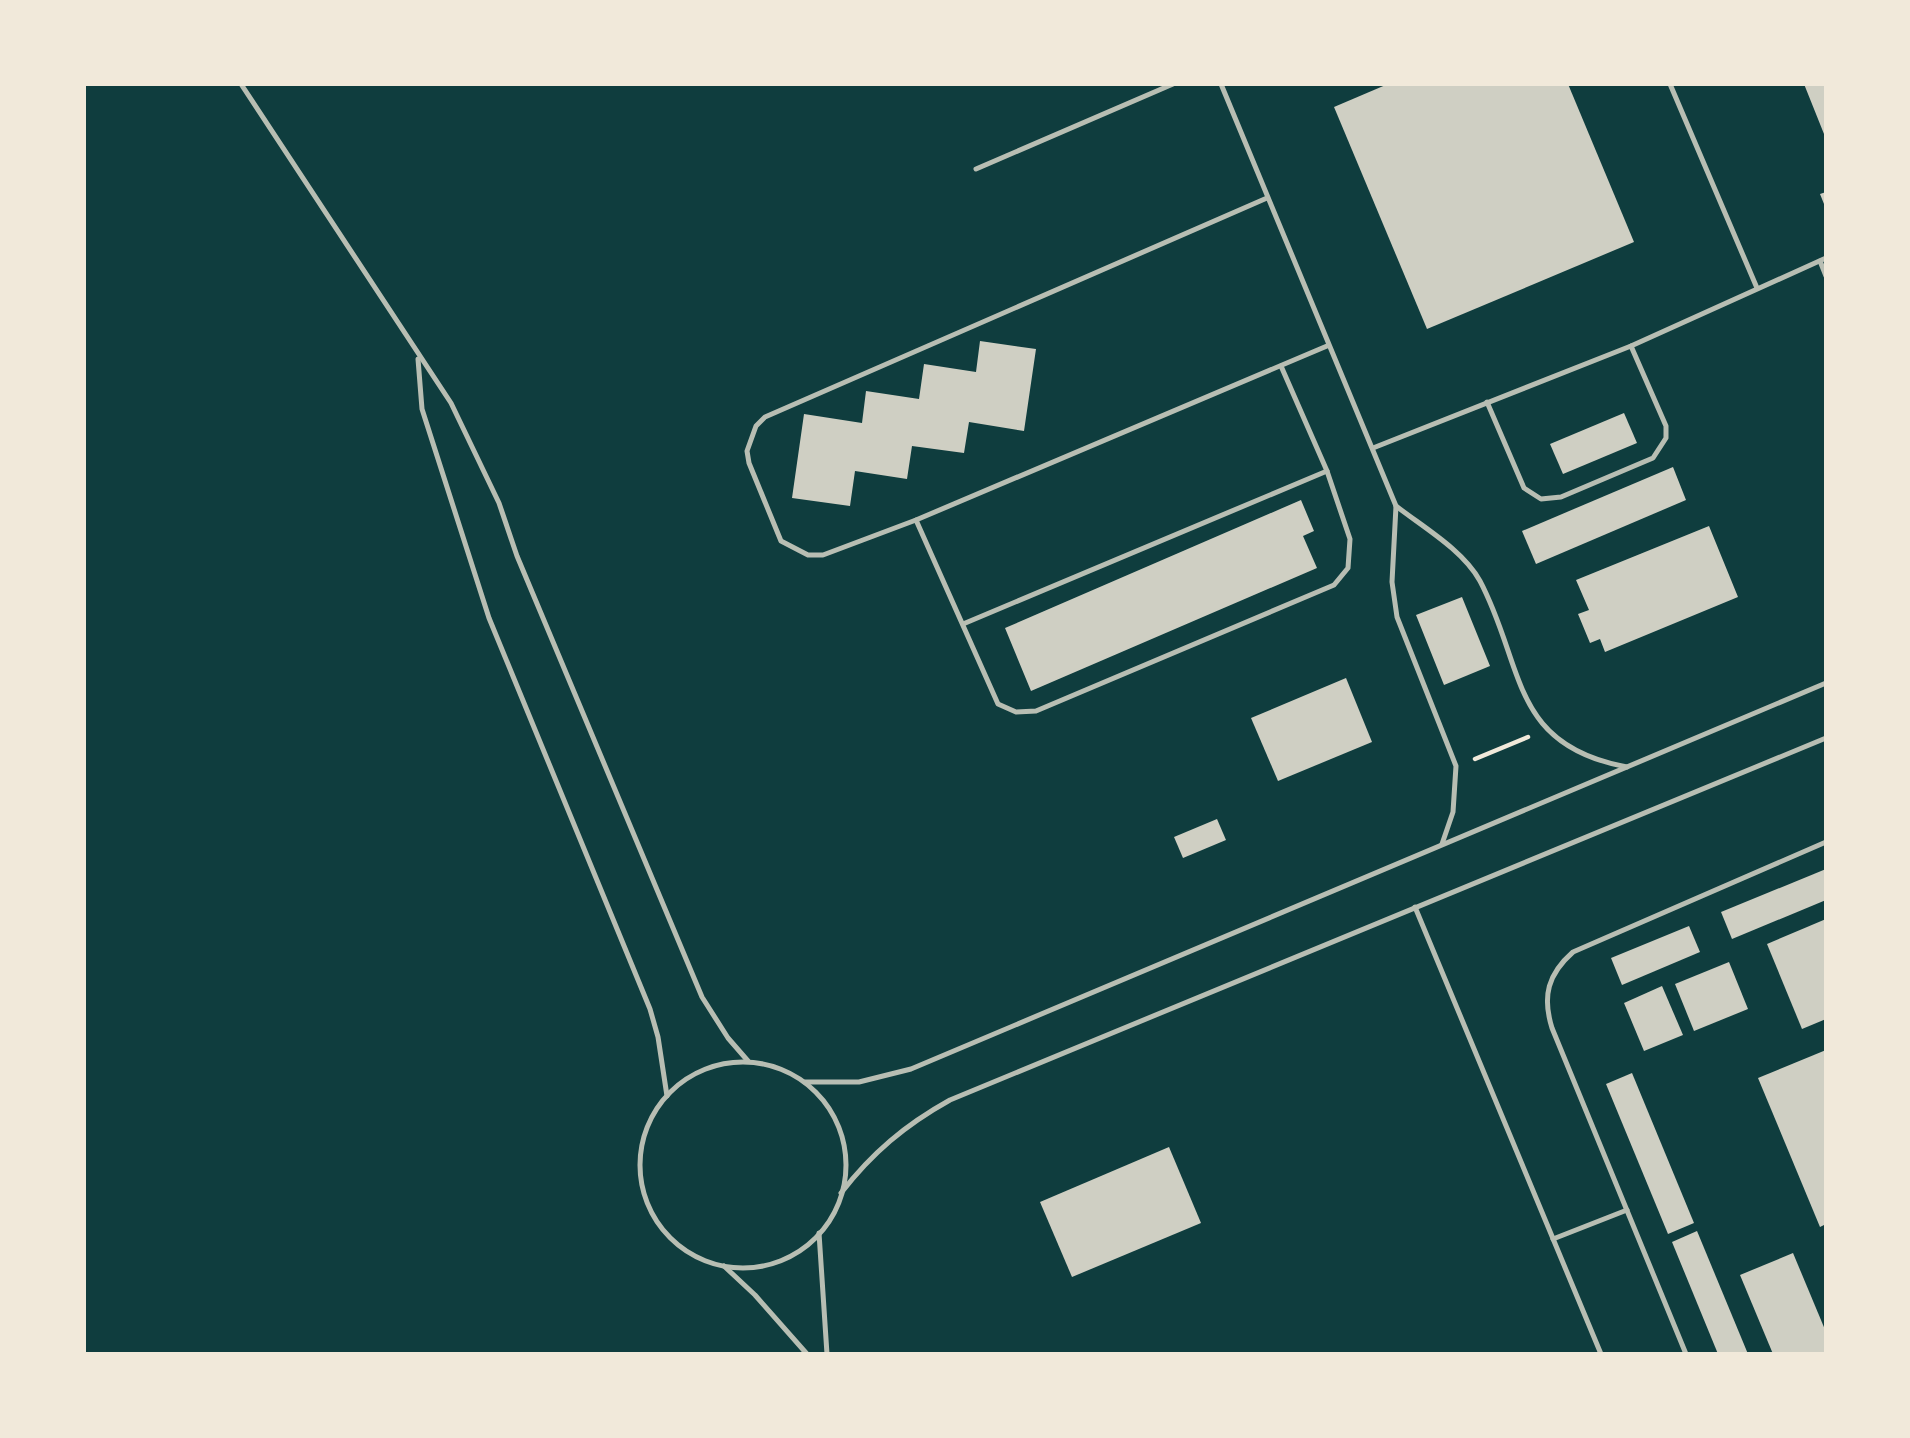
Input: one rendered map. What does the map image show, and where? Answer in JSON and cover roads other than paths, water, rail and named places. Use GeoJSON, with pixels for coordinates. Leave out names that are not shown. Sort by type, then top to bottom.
{"type":"FeatureCollection","features":[{"type":"Feature","properties":{"kind":"lane"},"geometry":{"type":"LineString","coordinates":[[241,84],[417,356],[451,403],[477,453],[517,556],[702,997],[728,1038],[748,1061]]}},
{"type":"Feature","properties":{"kind":"lane"},"geometry":{"type":"LineString","coordinates":[[976,169],[1173,84]]}},
{"type":"Feature","properties":{"kind":"lane"},"geometry":{"type":"LineString","coordinates":[[1221,84],[1327,346],[1396,506],[1392,582],[1397,617],[1456,766],[1453,812],[1442,845]]}},
{"type":"Feature","properties":{"kind":"lane"},"geometry":{"type":"LineString","coordinates":[[1670,84],[1757,288]]}},
{"type":"Feature","properties":{"kind":"lane"},"geometry":{"type":"LineString","coordinates":[[1267,198],[776,412],[756,426],[747,451],[749,463],[781,541],[807,555],[823,555],[916,520],[1327,346]]}},
{"type":"Feature","properties":{"kind":"lane"},"geometry":{"type":"LineString","coordinates":[[1373,448],[1630,346],[1823,260],[1826,276]]}},
{"type":"Feature","properties":{"kind":"lane"},"geometry":{"type":"LineString","coordinates":[[1487,402],[1524,488],[1541,499],[1561,497],[1653,458],[1661,449],[1666,426],[1630,346]]}},
{"type":"Feature","properties":{"kind":"lane"},"geometry":{"type":"LineString","coordinates":[[417,356],[422,409],[481,593],[532,728],[650,1009],[658,1037],[667,1096]]}},
{"type":"Feature","properties":{"kind":"lane"},"geometry":{"type":"LineString","coordinates":[[916,520],[998,704],[1016,712],[1036,711],[1334,585],[1348,568],[1350,548],[1326,471],[1280,366]]}},
{"type":"Feature","properties":{"kind":"lane"},"geometry":{"type":"LineString","coordinates":[[963,624],[1326,471]]}},
{"type":"Feature","properties":{"kind":"lane"},"geometry":{"type":"LineString","coordinates":[[1396,506],[1457,554],[1475,573],[1528,704],[1545,730],[1591,758],[1626,768]]}},
{"type":"Feature","properties":{"kind":"lane"},"geometry":{"type":"LineString","coordinates":[[805,1083],[859,1082],[911,1069],[1826,683]]}},
{"type":"Feature","properties":{"kind":"lane"},"geometry":{"type":"LineString","coordinates":[[841,1193],[863,1164],[889,1139],[918,1117],[950,1100],[1826,738]]}},
{"type":"Feature","properties":{"kind":"lane"},"geometry":{"type":"LineString","coordinates":[[1686,1354],[1546,1007],[1548,986],[1557,966],[1573,952],[1826,842]]}},
{"type":"Feature","properties":{"kind":"lane"},"geometry":{"type":"LineString","coordinates":[[1415,907],[1601,1354]]}},
{"type":"Feature","properties":{"kind":"lane"},"geometry":{"type":"LineString","coordinates":[[748,1061],[788,1072],[805,1083],[826,1105],[840,1132],[845,1162],[841,1193],[833,1214],[804,1248],[776,1262],[745,1268],[724,1266],[685,1250],[655,1218],[646,1198],[641,1155],[654,1113],[684,1080],[704,1069],[748,1061]]}},
{"type":"Feature","properties":{"kind":"lane"},"geometry":{"type":"LineString","coordinates":[[1553,1239],[1627,1210]]}},
{"type":"Feature","properties":{"kind":"lane"},"geometry":{"type":"LineString","coordinates":[[819,1233],[827,1354]]}},
{"type":"Feature","properties":{"kind":"lane"},"geometry":{"type":"LineString","coordinates":[[724,1266],[755,1294],[807,1354]]}}]}
